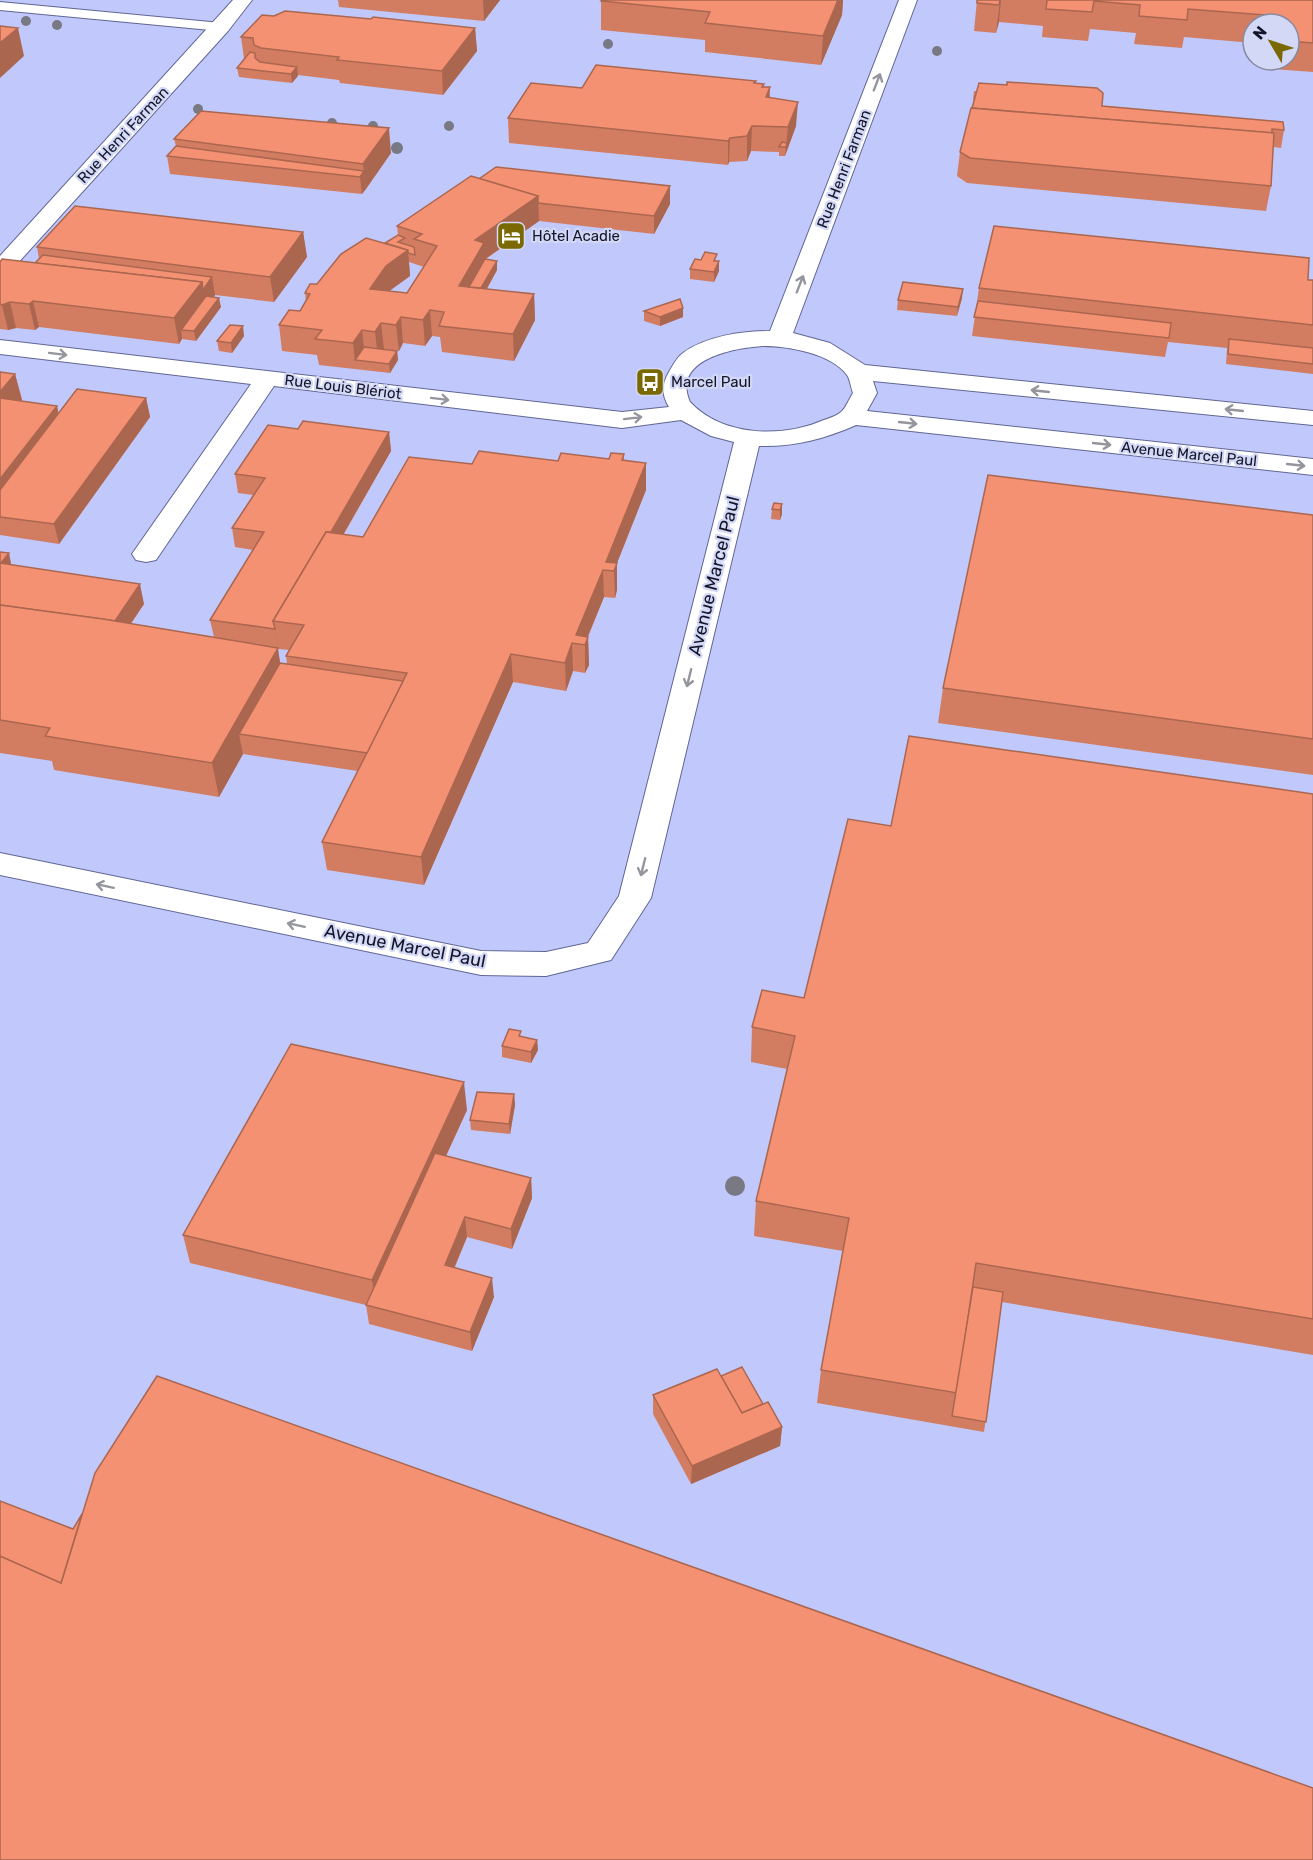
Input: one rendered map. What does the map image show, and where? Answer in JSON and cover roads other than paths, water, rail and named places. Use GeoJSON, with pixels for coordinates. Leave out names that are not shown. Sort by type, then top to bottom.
{"type":"FeatureCollection","features":[{"type":"Feature","properties":{"kind":"street","name":"Rue Henri Farman"},"geometry":{"type":"LineString","coordinates":[[0,269],[243,0]]}},
{"type":"Feature","properties":{"kind":"street","name":"Rue Henri Farman"},"geometry":{"type":"LineString","coordinates":[[779,339],[908,0]]}},
{"type":"Feature","properties":{"kind":"street"},"geometry":{"type":"LineString","coordinates":[[756,338],[779,339],[818,346],[843,358],[858,372],[865,393],[850,417],[827,430],[804,436],[770,439],[748,437],[712,428],[686,412],[674,395],[674,382],[690,359],[725,343],[756,338]]}},
{"type":"Feature","properties":{"kind":"street","name":"Rue Louis Blériot"},"geometry":{"type":"LineString","coordinates":[[0,347],[622,420],[686,412]]}},
{"type":"Feature","properties":{"kind":"street"},"geometry":{"type":"LineString","coordinates":[[858,372],[1313,418]]}},
{"type":"Feature","properties":{"kind":"street"},"geometry":{"type":"LineString","coordinates":[[146,554],[267,379]]}},
{"type":"Feature","properties":{"kind":"street","name":"Avenue Marcel Paul"},"geometry":{"type":"LineString","coordinates":[[850,417],[1313,467]]}},
{"type":"Feature","properties":{"kind":"street","name":"Avenue Marcel Paul"},"geometry":{"type":"LineString","coordinates":[[0,864],[481,963],[546,964],[599,952],[635,898],[748,437]]}},
{"type":"Feature","properties":{"kind":"lane"},"geometry":{"type":"LineString","coordinates":[[0,6],[221,27]]}},
{"type":"Feature","properties":{"kind":"place","name":"Hôtel Acadie"},"geometry":{"type":"Point","coordinates":[511,236]}},
{"type":"Feature","properties":{"kind":"place","name":"Marcel Paul"},"geometry":{"type":"Point","coordinates":[650,382]}}]}
